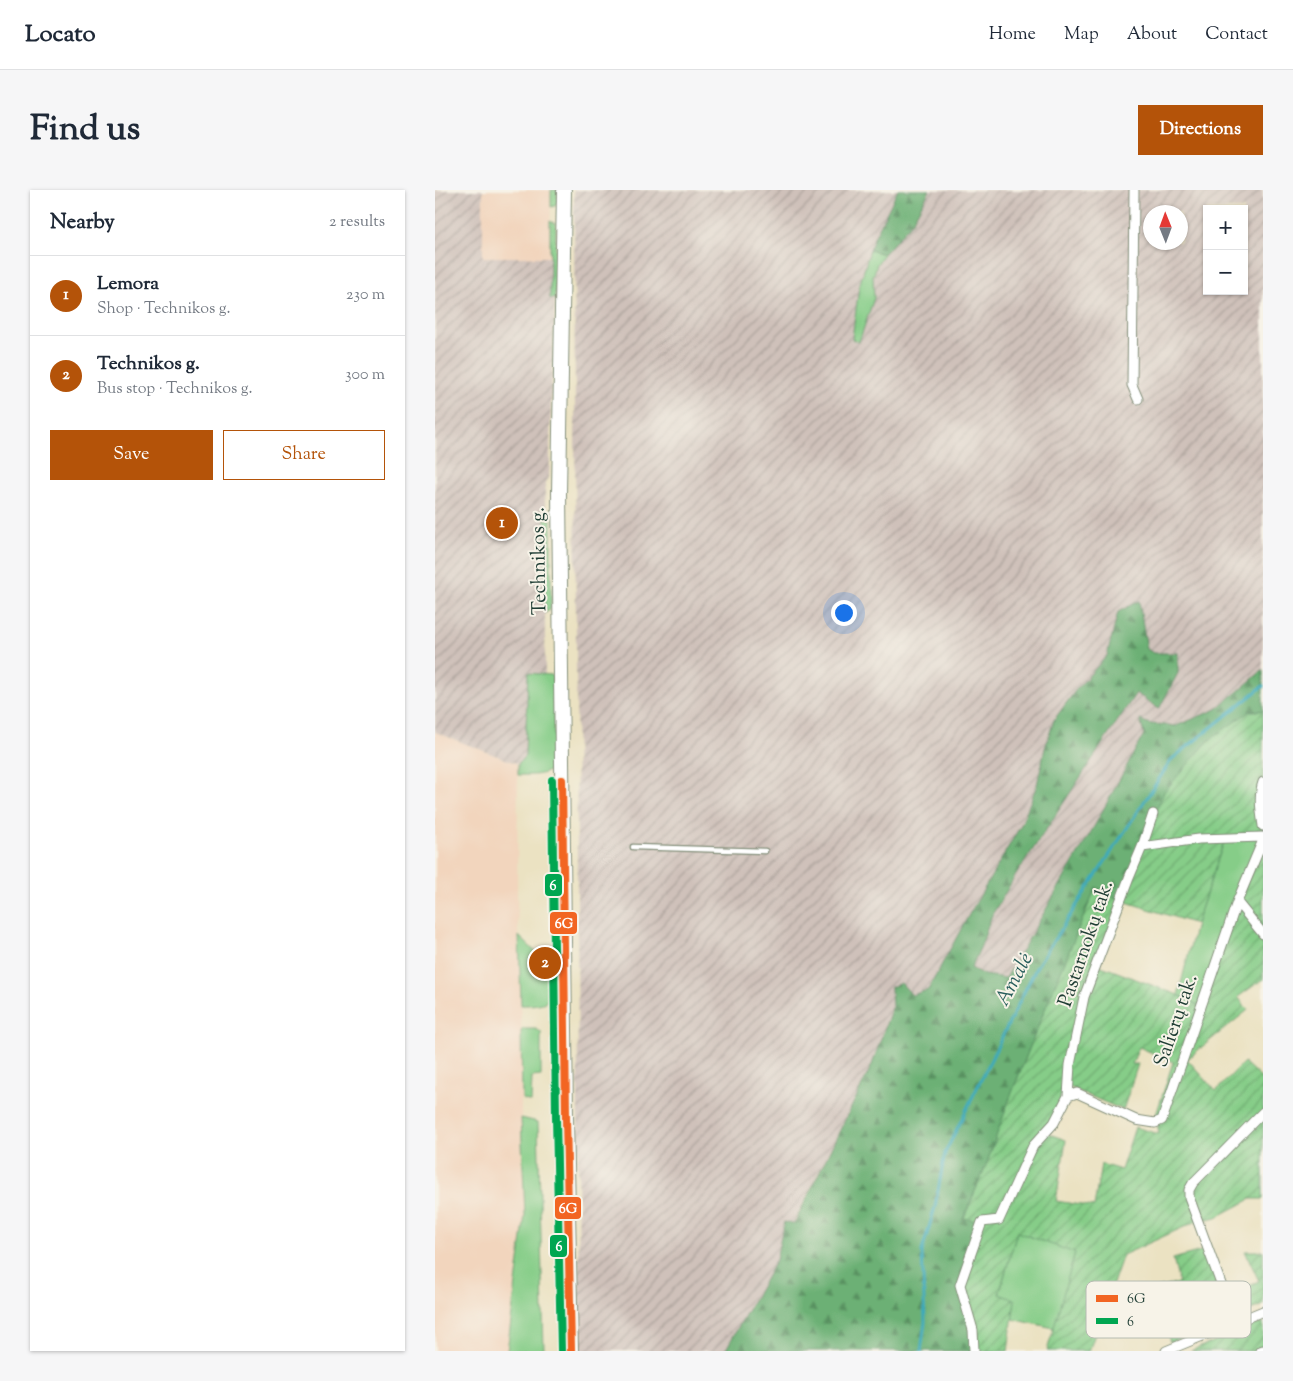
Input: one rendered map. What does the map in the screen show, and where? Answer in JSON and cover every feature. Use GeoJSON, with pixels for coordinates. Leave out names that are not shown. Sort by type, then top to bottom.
{"type":"FeatureCollection","features":[{"type":"Feature","properties":{"kind":"street","name":"Technikos g."},"geometry":{"type":"LineString","coordinates":[[564,190],[559,493],[566,1118],[571,1351]]}},
{"type":"Feature","properties":{"kind":"street"},"geometry":{"type":"LineString","coordinates":[[1133,190],[1132,385],[1138,399]]}},
{"type":"Feature","properties":{"kind":"street"},"geometry":{"type":"LineString","coordinates":[[1263,782],[1261,788],[1261,810],[1263,826]]}},
{"type":"Feature","properties":{"kind":"street","name":"Pastarnokų tak."},"geometry":{"type":"LineString","coordinates":[[974,1351],[973,1330],[960,1285],[982,1222],[999,1220],[1033,1146],[1054,1123],[1069,1096],[1070,1065],[1084,997],[1153,814]]}},
{"type":"Feature","properties":{"kind":"street"},"geometry":{"type":"LineString","coordinates":[[1142,847],[1199,839],[1263,839]]}},
{"type":"Feature","properties":{"kind":"street","name":"Salierų tak."},"geometry":{"type":"LineString","coordinates":[[1069,1096],[1077,1093],[1136,1120],[1155,1123],[1162,1120],[1237,902],[1263,839]]}},
{"type":"Feature","properties":{"kind":"street"},"geometry":{"type":"LineString","coordinates":[[1237,902],[1263,934]]}},
{"type":"Feature","properties":{"kind":"street"},"geometry":{"type":"LineString","coordinates":[[1220,1281],[1189,1197],[1189,1190],[1193,1183],[1263,1112]]}},
{"type":"Feature","properties":{"kind":"street"},"geometry":{"type":"LineString","coordinates":[[1251,1316],[1263,1311]]}},
{"type":"Feature","properties":{"kind":"street"},"geometry":{"type":"LineString","coordinates":[[1166,1351],[1197,1338]]}},
{"type":"Feature","properties":{"kind":"lane"},"geometry":{"type":"LineString","coordinates":[[633,846],[765,851]]}},
{"type":"Feature","properties":{"kind":"shaded area"},"geometry":{"type":"Polygon","coordinates":[[[435,190],[483,190],[483,257],[550,257],[550,298],[555,299],[549,478],[545,482],[545,674],[528,673],[525,756],[518,764],[435,732],[435,190]]]}},
{"type":"Feature","properties":{"kind":"shaded area"},"geometry":{"type":"Polygon","coordinates":[[[483,190],[551,190],[550,257],[482,257],[483,190]]]}},
{"type":"Feature","properties":{"kind":"shaded area"},"geometry":{"type":"Polygon","coordinates":[[[574,190],[898,190],[874,238],[859,287],[874,298],[873,277],[877,264],[912,222],[930,190],[1263,190],[1263,670],[1217,709],[1176,726],[1149,724],[1140,720],[1144,734],[1095,825],[1006,978],[984,975],[971,968],[992,915],[1016,875],[1136,693],[1178,654],[1153,653],[1146,649],[1139,602],[1118,612],[1107,656],[1075,691],[1054,720],[1045,748],[1037,785],[1021,825],[966,920],[928,991],[912,995],[901,983],[891,987],[892,1006],[872,1065],[793,1224],[784,1222],[776,1260],[725,1351],[579,1351],[574,190]]]}},
{"type":"Feature","properties":{"kind":"shaded area"},"geometry":{"type":"Polygon","coordinates":[[[435,732],[518,764],[517,896],[525,1215],[507,1351],[435,1351],[435,732]]]}},
{"type":"Feature","properties":{"kind":"green space"},"geometry":{"type":"Polygon","coordinates":[[[551,190],[557,190],[558,201],[555,206],[551,207],[551,190]]]}},
{"type":"Feature","properties":{"kind":"green space"},"geometry":{"type":"Polygon","coordinates":[[[898,190],[930,190],[912,222],[884,254],[870,250],[874,238],[898,190]]]}},
{"type":"Feature","properties":{"kind":"green space"},"geometry":{"type":"Polygon","coordinates":[[[550,221],[556,224],[555,299],[550,298],[550,221]]]}},
{"type":"Feature","properties":{"kind":"green space"},"geometry":{"type":"Polygon","coordinates":[[[870,250],[884,254],[877,264],[873,277],[874,298],[859,342],[852,339],[859,287],[870,250]]]}},
{"type":"Feature","properties":{"kind":"green space"},"geometry":{"type":"Polygon","coordinates":[[[545,519],[551,519],[551,605],[550,610],[545,613],[545,519]]]}},
{"type":"Feature","properties":{"kind":"green space"},"geometry":{"type":"Polygon","coordinates":[[[1139,601],[1147,649],[1153,653],[1178,653],[1178,673],[1159,709],[1136,693],[1016,875],[992,915],[971,968],[984,975],[1006,978],[1095,825],[1144,734],[1140,720],[1150,724],[1176,726],[1217,709],[1263,670],[1263,711],[1250,711],[1142,847],[1120,900],[1096,887],[1041,1019],[987,1163],[964,1217],[982,1222],[974,1351],[725,1351],[776,1260],[784,1222],[794,1224],[872,1065],[892,1007],[891,987],[901,983],[912,995],[928,990],[1021,825],[1037,785],[1045,748],[1054,720],[1075,691],[1107,656],[1118,612],[1139,601]]]}},
{"type":"Feature","properties":{"kind":"green space"},"geometry":{"type":"Polygon","coordinates":[[[528,673],[552,675],[555,764],[544,773],[518,775],[518,764],[525,756],[528,673]]]}},
{"type":"Feature","properties":{"kind":"green space"},"geometry":{"type":"Polygon","coordinates":[[[1250,711],[1263,711],[1263,837],[1225,838],[1196,924],[1120,900],[1164,792],[1209,740],[1250,711]]]}},
{"type":"Feature","properties":{"kind":"green space"},"geometry":{"type":"Polygon","coordinates":[[[1263,837],[1200,1006],[1178,995],[1196,924],[1225,838],[1263,837]]]}},
{"type":"Feature","properties":{"kind":"green space"},"geometry":{"type":"Polygon","coordinates":[[[1263,840],[1263,979],[1238,997],[1248,1010],[1187,1059],[1216,1091],[1244,1062],[1263,1080],[1263,1199],[1251,1199],[1217,1217],[1195,1222],[1123,1255],[1114,1281],[1086,1281],[1086,1338],[1094,1338],[1089,1351],[1047,1351],[1075,1253],[1017,1232],[999,1294],[1015,1300],[1008,1351],[974,1351],[960,1285],[982,1222],[964,1218],[987,1163],[1041,1019],[1096,887],[1120,900],[1096,964],[1178,995],[1200,1006],[1263,840]],[[1139,1047],[1132,1064],[1138,1064],[1123,1110],[1069,1087],[1046,1133],[1066,1140],[1056,1201],[1094,1207],[1101,1164],[1121,1170],[1135,1127],[1159,1134],[1156,1115],[1173,1062],[1139,1047]]]}},
{"type":"Feature","properties":{"kind":"green space"},"geometry":{"type":"Polygon","coordinates":[[[519,936],[554,970],[554,997],[546,1002],[534,1005],[521,1005],[519,936]]]}},
{"type":"Feature","properties":{"kind":"green space"},"geometry":{"type":"Polygon","coordinates":[[[523,1029],[536,1029],[541,1032],[541,1076],[532,1077],[531,1102],[522,1099],[521,1031],[523,1029]]]}},
{"type":"Feature","properties":{"kind":"green space"},"geometry":{"type":"Polygon","coordinates":[[[521,1118],[538,1122],[544,1351],[507,1351],[525,1215],[521,1118]]]}},
{"type":"Feature","properties":{"kind":"green space"},"geometry":{"type":"Polygon","coordinates":[[[1017,1231],[1075,1253],[1054,1328],[1012,1319],[1015,1300],[999,1295],[1017,1231]]]}},
{"type":"Feature","properties":{"kind":"green space"},"geometry":{"type":"Polygon","coordinates":[[[1208,1249],[1220,1281],[1178,1281],[1173,1259],[1208,1249]]]}},
{"type":"Feature","properties":{"kind":"green space"},"geometry":{"type":"Polygon","coordinates":[[[1245,1251],[1263,1251],[1263,1305],[1251,1310],[1251,1284],[1259,1281],[1245,1251]]]}},
{"type":"Feature","properties":{"kind":"green space"},"geometry":{"type":"Polygon","coordinates":[[[1263,1322],[1263,1351],[1191,1351],[1223,1338],[1251,1338],[1251,1327],[1263,1322]]]}},
{"type":"Feature","properties":{"kind":"green space"},"geometry":{"type":"Polygon","coordinates":[[[1169,1338],[1180,1338],[1170,1342],[1169,1338]]]}},
{"type":"Feature","properties":{"kind":"waterway","name":"Amalė"},"geometry":{"type":"LineString","coordinates":[[921,1351],[925,1322],[922,1251],[935,1207],[945,1153],[1037,966],[1172,759],[1263,686]]}},
{"type":"Feature","properties":{"kind":"transit line","name":"6"},"geometry":{"type":"LineString","coordinates":[[552,780],[561,1351]]}},
{"type":"Feature","properties":{"kind":"transit line","name":"6G"},"geometry":{"type":"LineString","coordinates":[[562,780],[571,1351]]}},
{"type":"Feature","properties":{"kind":"place","name":"Lemora"},"geometry":{"type":"Point","coordinates":[502,523]}},
{"type":"Feature","properties":{"kind":"place","name":"Technikos g."},"geometry":{"type":"Point","coordinates":[545,963]}}]}
